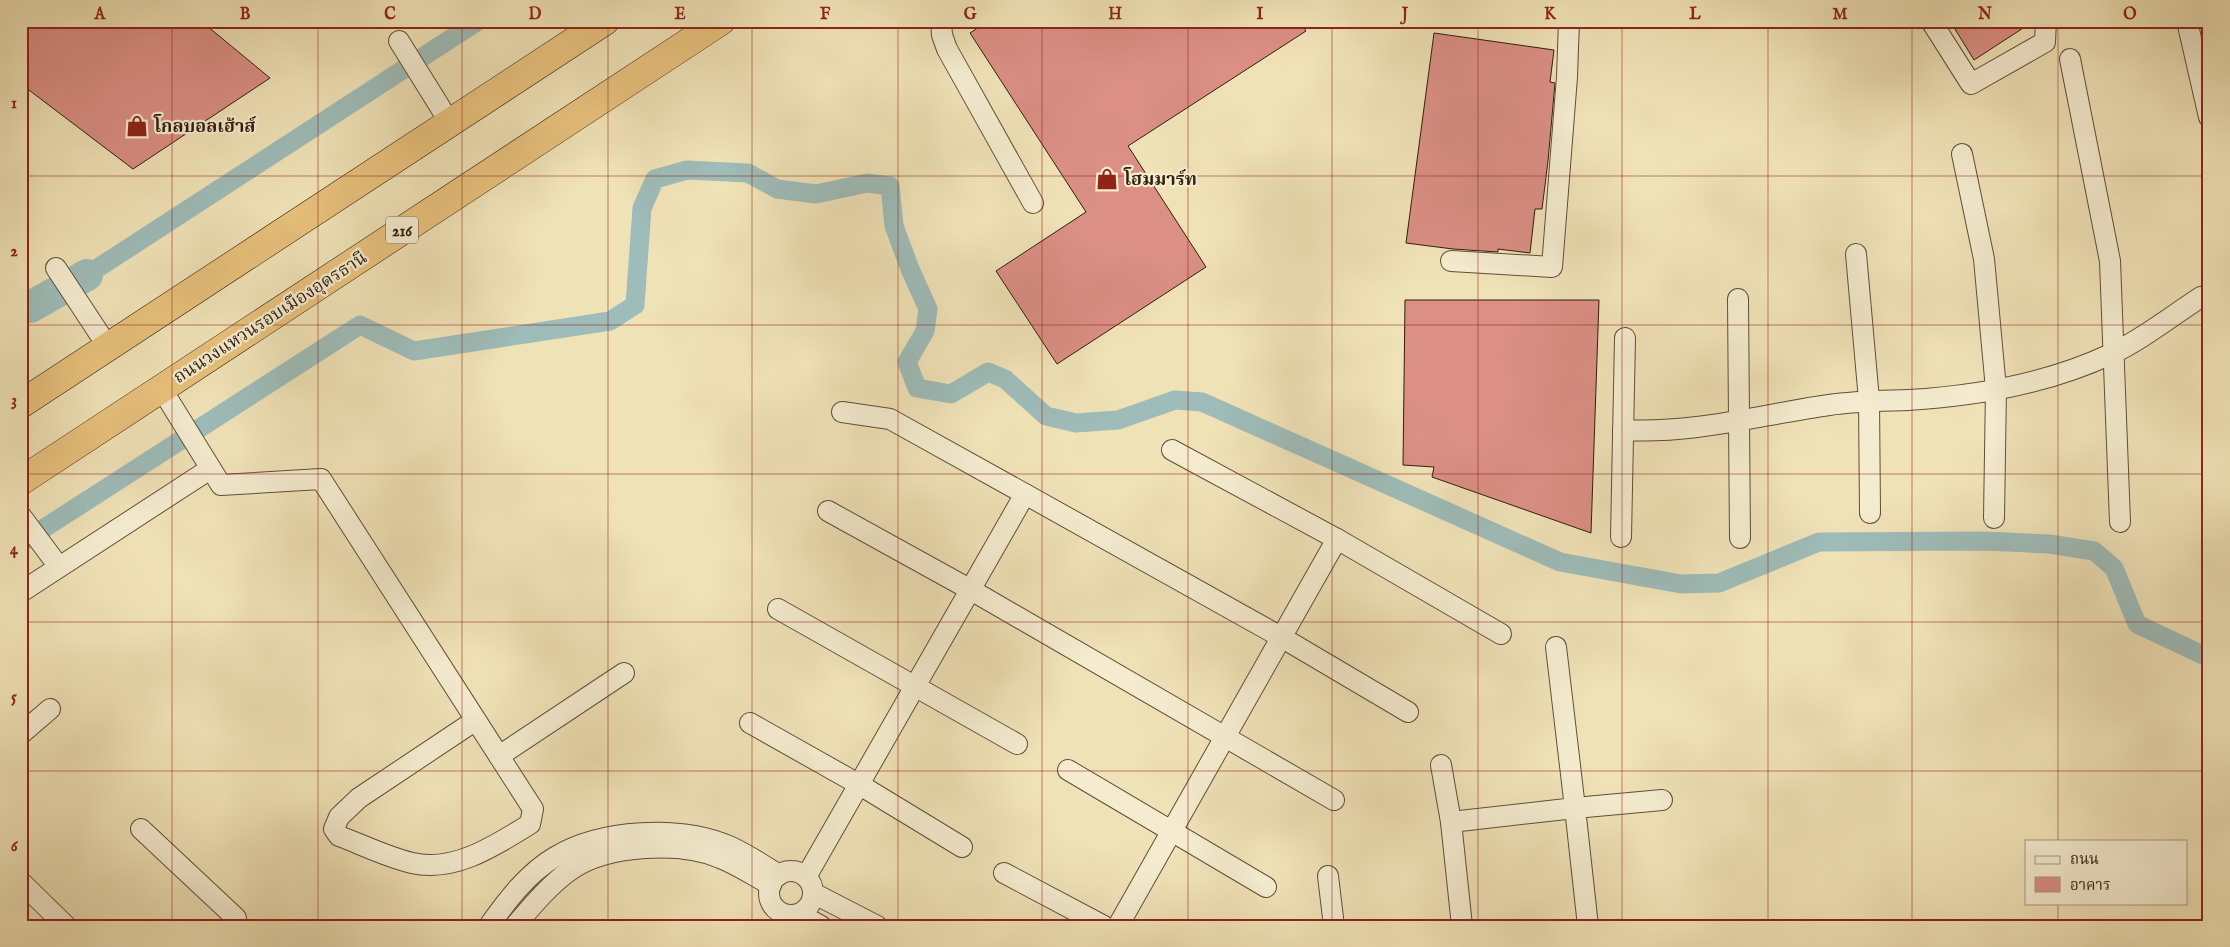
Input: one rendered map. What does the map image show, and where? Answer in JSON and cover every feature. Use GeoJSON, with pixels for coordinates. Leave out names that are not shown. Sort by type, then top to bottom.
{"type":"FeatureCollection","features":[{"type":"Feature","properties":{"kind":"highway"},"geometry":{"type":"LineString","coordinates":[[21,404],[604,21]]}},
{"type":"Feature","properties":{"kind":"highway","name":"ถนนวงแหวนรอบเมืองอุดรธานี"},"geometry":{"type":"LineString","coordinates":[[21,481],[721,21]]}},
{"type":"Feature","properties":{"kind":"street"},"geometry":{"type":"LineString","coordinates":[[941,21],[942,35],[947,49],[1033,203]]}},
{"type":"Feature","properties":{"kind":"street"},"geometry":{"type":"LineString","coordinates":[[1451,261],[1552,267],[1567,77],[1568,21]]}},
{"type":"Feature","properties":{"kind":"street"},"geometry":{"type":"LineString","coordinates":[[1931,21],[1971,84],[2045,42],[2046,21]]}},
{"type":"Feature","properties":{"kind":"street"},"geometry":{"type":"LineString","coordinates":[[2187,21],[2209,117]]}},
{"type":"Feature","properties":{"kind":"street"},"geometry":{"type":"LineString","coordinates":[[399,41],[450,123]]}},
{"type":"Feature","properties":{"kind":"street"},"geometry":{"type":"LineString","coordinates":[[2070,59],[2110,261],[2114,310],[2112,354],[2120,522]]}},
{"type":"Feature","properties":{"kind":"street"},"geometry":{"type":"LineString","coordinates":[[1962,154],[1984,259],[1996,389],[1994,518]]}},
{"type":"Feature","properties":{"kind":"street"},"geometry":{"type":"LineString","coordinates":[[1856,254],[1870,400],[1870,513]]}},
{"type":"Feature","properties":{"kind":"street"},"geometry":{"type":"LineString","coordinates":[[56,268],[108,348]]}},
{"type":"Feature","properties":{"kind":"street"},"geometry":{"type":"LineString","coordinates":[[1623,430],[1658,432],[1739,422],[1821,406],[1870,400],[1908,400],[1996,389],[2056,376],[2112,354],[2200,298],[2209,296]]}},
{"type":"Feature","properties":{"kind":"street"},"geometry":{"type":"LineString","coordinates":[[1738,300],[1740,538]]}},
{"type":"Feature","properties":{"kind":"street"},"geometry":{"type":"LineString","coordinates":[[1621,537],[1625,338]]}},
{"type":"Feature","properties":{"kind":"street"},"geometry":{"type":"LineString","coordinates":[[161,388],[221,485],[321,480],[533,808],[530,824],[505,840],[454,864],[413,863],[339,836],[334,829],[338,817],[359,798],[476,720]]}},
{"type":"Feature","properties":{"kind":"street"},"geometry":{"type":"LineString","coordinates":[[842,412],[890,419],[1282,637],[1408,712]]}},
{"type":"Feature","properties":{"kind":"street"},"geometry":{"type":"LineString","coordinates":[[1172,450],[1337,539],[1501,634]]}},
{"type":"Feature","properties":{"kind":"street"},"geometry":{"type":"LineString","coordinates":[[21,592],[55,561],[207,462]]}},
{"type":"Feature","properties":{"kind":"street"},"geometry":{"type":"LineString","coordinates":[[877,926],[810,885],[790,871],[775,880],[770,901],[777,910],[788,915],[799,914],[809,906],[810,885],[860,785],[1025,494]]}},
{"type":"Feature","properties":{"kind":"street"},"geometry":{"type":"LineString","coordinates":[[828,511],[970,590],[1334,800]]}},
{"type":"Feature","properties":{"kind":"street"},"geometry":{"type":"LineString","coordinates":[[21,516],[55,561]]}},
{"type":"Feature","properties":{"kind":"street"},"geometry":{"type":"LineString","coordinates":[[1118,926],[1337,539]]}},
{"type":"Feature","properties":{"kind":"street"},"geometry":{"type":"LineString","coordinates":[[778,609],[1017,744]]}},
{"type":"Feature","properties":{"kind":"street"},"geometry":{"type":"LineString","coordinates":[[1556,647],[1588,926]]}},
{"type":"Feature","properties":{"kind":"street"},"geometry":{"type":"LineString","coordinates":[[499,756],[624,673]]}},
{"type":"Feature","properties":{"kind":"street"},"geometry":{"type":"LineString","coordinates":[[21,734],[50,708]]}},
{"type":"Feature","properties":{"kind":"street"},"geometry":{"type":"LineString","coordinates":[[750,723],[860,785],[962,848]]}},
{"type":"Feature","properties":{"kind":"street"},"geometry":{"type":"LineString","coordinates":[[1441,765],[1450,822],[1462,926]]}},
{"type":"Feature","properties":{"kind":"street"},"geometry":{"type":"LineString","coordinates":[[1068,770],[1171,833],[1266,887]]}},
{"type":"Feature","properties":{"kind":"street"},"geometry":{"type":"LineString","coordinates":[[1450,822],[1662,800]]}},
{"type":"Feature","properties":{"kind":"street"},"geometry":{"type":"LineString","coordinates":[[141,829],[237,923]]}},
{"type":"Feature","properties":{"kind":"street"},"geometry":{"type":"LineString","coordinates":[[489,926],[507,900],[554,857],[579,845],[613,836],[678,834],[706,839],[729,846],[775,880]]}},
{"type":"Feature","properties":{"kind":"street"},"geometry":{"type":"LineString","coordinates":[[515,926],[544,893],[572,869],[594,858],[632,850],[668,847],[719,858],[775,880]]}},
{"type":"Feature","properties":{"kind":"street"},"geometry":{"type":"LineString","coordinates":[[1004,873],[1104,926]]}},
{"type":"Feature","properties":{"kind":"street"},"geometry":{"type":"LineString","coordinates":[[1328,876],[1334,926]]}},
{"type":"Feature","properties":{"kind":"street"},"geometry":{"type":"LineString","coordinates":[[21,882],[66,926]]}},
{"type":"Feature","properties":{"kind":"street"},"geometry":{"type":"LineString","coordinates":[[799,914],[821,926]]}},
{"type":"Feature","properties":{"kind":"building","name":"โกลบอลเฮ้าส์"},"geometry":{"type":"Polygon","coordinates":[[[21,21],[201,21],[270,78],[133,169],[21,84],[21,21]]]}},
{"type":"Feature","properties":{"kind":"building","name":"โฮมมาร์ท"},"geometry":{"type":"Polygon","coordinates":[[[988,21],[1299,21],[1306,31],[1128,146],[1206,267],[1057,364],[996,271],[1086,212],[970,33],[988,21]]]}},
{"type":"Feature","properties":{"kind":"building"},"geometry":{"type":"Polygon","coordinates":[[[1950,21],[2034,21],[1974,60],[1950,21]]]}},
{"type":"Feature","properties":{"kind":"building"},"geometry":{"type":"Polygon","coordinates":[[[1434,33],[1554,50],[1550,82],[1555,83],[1548,161],[1542,209],[1535,209],[1530,253],[1498,249],[1498,252],[1453,249],[1406,243],[1434,33]]]}},
{"type":"Feature","properties":{"kind":"building"},"geometry":{"type":"Polygon","coordinates":[[[1405,300],[1599,300],[1591,533],[1432,477],[1434,467],[1403,465],[1405,300]]]}},
{"type":"Feature","properties":{"kind":"waterway"},"geometry":{"type":"LineString","coordinates":[[87,275],[478,21]]}},
{"type":"Feature","properties":{"kind":"waterway"},"geometry":{"type":"LineString","coordinates":[[21,543],[360,325],[414,351],[610,321],[635,305],[642,208],[655,179],[687,170],[748,173],[777,189],[816,194],[867,183],[890,186],[894,226],[928,309],[925,331],[907,362],[917,388],[951,394],[988,372],[1005,379],[1046,416],[1076,423],[1118,420],[1175,400],[1202,402],[1560,562],[1681,584],[1719,583],[1819,542],[1986,541],[2049,544],[2094,551],[2114,568],[2137,624],[2209,658]]}},
{"type":"Feature","properties":{"kind":"waterway"},"geometry":{"type":"LineString","coordinates":[[21,307],[30,307],[87,275]]}},
{"type":"Feature","properties":{"kind":"place","name":"โกลบอลเฮ้าส์"},"geometry":{"type":"Point","coordinates":[137,126]}},
{"type":"Feature","properties":{"kind":"place","name":"โฮมมาร์ท"},"geometry":{"type":"Point","coordinates":[1107,179]}}]}
